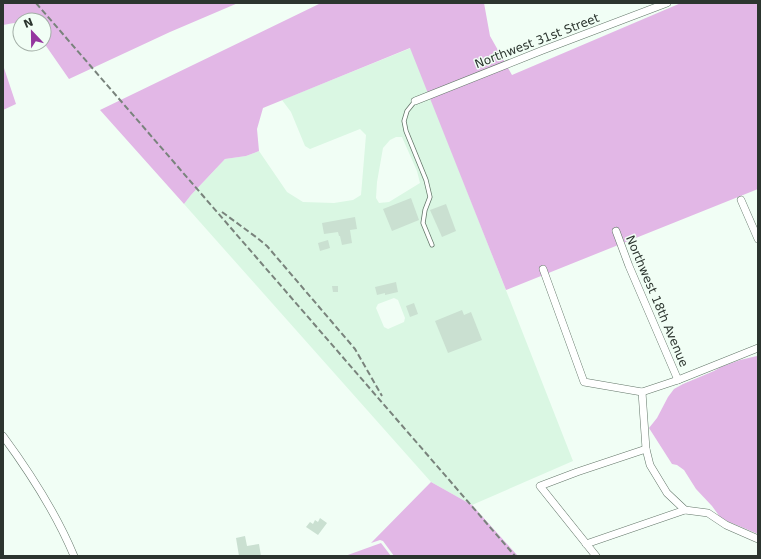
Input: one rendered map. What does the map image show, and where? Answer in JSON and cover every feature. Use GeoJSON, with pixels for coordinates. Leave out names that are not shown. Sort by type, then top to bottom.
{"type":"FeatureCollection","features":[{"type":"Feature","properties":{"kind":"street","name":"Northwest 31st Street"},"geometry":{"type":"LineString","coordinates":[[416,101],[543,50],[667,3]]}},
{"type":"Feature","properties":{"kind":"street"},"geometry":{"type":"LineString","coordinates":[[741,200],[758,239]]}},
{"type":"Feature","properties":{"kind":"street","name":"Northwest 18th Avenue"},"geometry":{"type":"LineString","coordinates":[[616,231],[629,266],[678,380]]}},
{"type":"Feature","properties":{"kind":"street"},"geometry":{"type":"LineString","coordinates":[[543,269],[584,382],[642,392],[678,380],[758,348]]}},
{"type":"Feature","properties":{"kind":"street"},"geometry":{"type":"LineString","coordinates":[[642,392],[646,449],[650,466],[667,493],[685,510]]}},
{"type":"Feature","properties":{"kind":"street"},"geometry":{"type":"LineString","coordinates":[[3,436],[45,499],[74,556]]}},
{"type":"Feature","properties":{"kind":"street"},"geometry":{"type":"LineString","coordinates":[[596,556],[540,486],[646,449]]}},
{"type":"Feature","properties":{"kind":"street"},"geometry":{"type":"LineString","coordinates":[[586,544],[685,510],[708,513],[726,525],[758,539]]}},
{"type":"Feature","properties":{"kind":"lane"},"geometry":{"type":"LineString","coordinates":[[416,101],[407,111],[404,121],[406,131],[426,180],[430,197],[425,210],[423,223],[432,245]]}},
{"type":"Feature","properties":{"kind":"shaded area"},"geometry":{"type":"Polygon","coordinates":[[[3,3],[238,3],[170,32],[69,79],[50,52],[52,52],[52,12],[12,12],[12,23],[3,25],[3,3]]]}},
{"type":"Feature","properties":{"kind":"shaded area"},"geometry":{"type":"Polygon","coordinates":[[[321,3],[484,3],[490,36],[512,75],[681,3],[758,3],[758,189],[506,290],[410,48],[263,108],[257,129],[259,151],[246,156],[225,159],[184,204],[100,110],[321,3]]]}},
{"type":"Feature","properties":{"kind":"shaded area"},"geometry":{"type":"Polygon","coordinates":[[[411,48],[573,461],[472,505],[431,482],[184,204],[225,159],[246,156],[259,151],[287,192],[303,202],[334,203],[353,200],[361,195],[366,135],[360,129],[310,149],[305,146],[291,112],[282,100],[411,48]],[[396,137],[390,140],[383,148],[377,182],[376,198],[379,203],[389,202],[420,183],[417,171],[402,137],[396,137]],[[394,298],[378,304],[376,308],[384,327],[388,329],[404,322],[405,318],[398,300],[394,298]]]}},
{"type":"Feature","properties":{"kind":"shaded area"},"geometry":{"type":"Polygon","coordinates":[[[3,65],[16,104],[3,110],[3,65]]]}},
{"type":"Feature","properties":{"kind":"shaded area"},"geometry":{"type":"Polygon","coordinates":[[[758,356],[758,534],[720,517],[696,489],[684,470],[677,465],[672,464],[649,428],[657,418],[674,389],[721,367],[740,360],[758,356]]]}},
{"type":"Feature","properties":{"kind":"shaded area"},"geometry":{"type":"Polygon","coordinates":[[[431,482],[472,505],[518,556],[394,556],[383,541],[380,540],[371,543],[431,482]]]}},
{"type":"Feature","properties":{"kind":"shaded area"},"geometry":{"type":"Polygon","coordinates":[[[381,543],[391,556],[345,556],[381,543]]]}},
{"type":"Feature","properties":{"kind":"building"},"geometry":{"type":"Polygon","coordinates":[[[411,198],[419,220],[392,231],[383,209],[411,198]]]}},
{"type":"Feature","properties":{"kind":"building"},"geometry":{"type":"Polygon","coordinates":[[[446,204],[456,231],[442,237],[430,210],[446,204]]]}},
{"type":"Feature","properties":{"kind":"building"},"geometry":{"type":"Polygon","coordinates":[[[355,217],[357,229],[350,230],[352,243],[342,245],[338,232],[324,234],[322,223],[355,217]]]}},
{"type":"Feature","properties":{"kind":"building"},"geometry":{"type":"Polygon","coordinates":[[[328,240],[330,248],[320,251],[318,243],[328,240]]]}},
{"type":"Feature","properties":{"kind":"building"},"geometry":{"type":"Polygon","coordinates":[[[396,282],[398,292],[377,295],[375,287],[396,282]]]}},
{"type":"Feature","properties":{"kind":"building"},"geometry":{"type":"Polygon","coordinates":[[[332,286],[338,286],[338,292],[333,292],[332,286]]]}},
{"type":"Feature","properties":{"kind":"building"},"geometry":{"type":"Polygon","coordinates":[[[414,303],[418,314],[410,317],[406,306],[414,303]]]}},
{"type":"Feature","properties":{"kind":"building"},"geometry":{"type":"Polygon","coordinates":[[[462,310],[464,315],[471,312],[482,340],[448,353],[435,321],[462,310]]]}},
{"type":"Feature","properties":{"kind":"building"},"geometry":{"type":"Polygon","coordinates":[[[320,518],[327,523],[318,535],[306,527],[310,522],[313,524],[315,520],[318,522],[320,518]]]}},
{"type":"Feature","properties":{"kind":"building"},"geometry":{"type":"Polygon","coordinates":[[[245,536],[247,546],[259,544],[261,556],[239,556],[236,538],[245,536]]]}},
{"type":"Feature","properties":{"kind":"railway"},"geometry":{"type":"LineString","coordinates":[[36,3],[515,556]]}},
{"type":"Feature","properties":{"kind":"railway"},"geometry":{"type":"LineString","coordinates":[[222,212],[267,246],[355,349],[382,396]]}}]}
